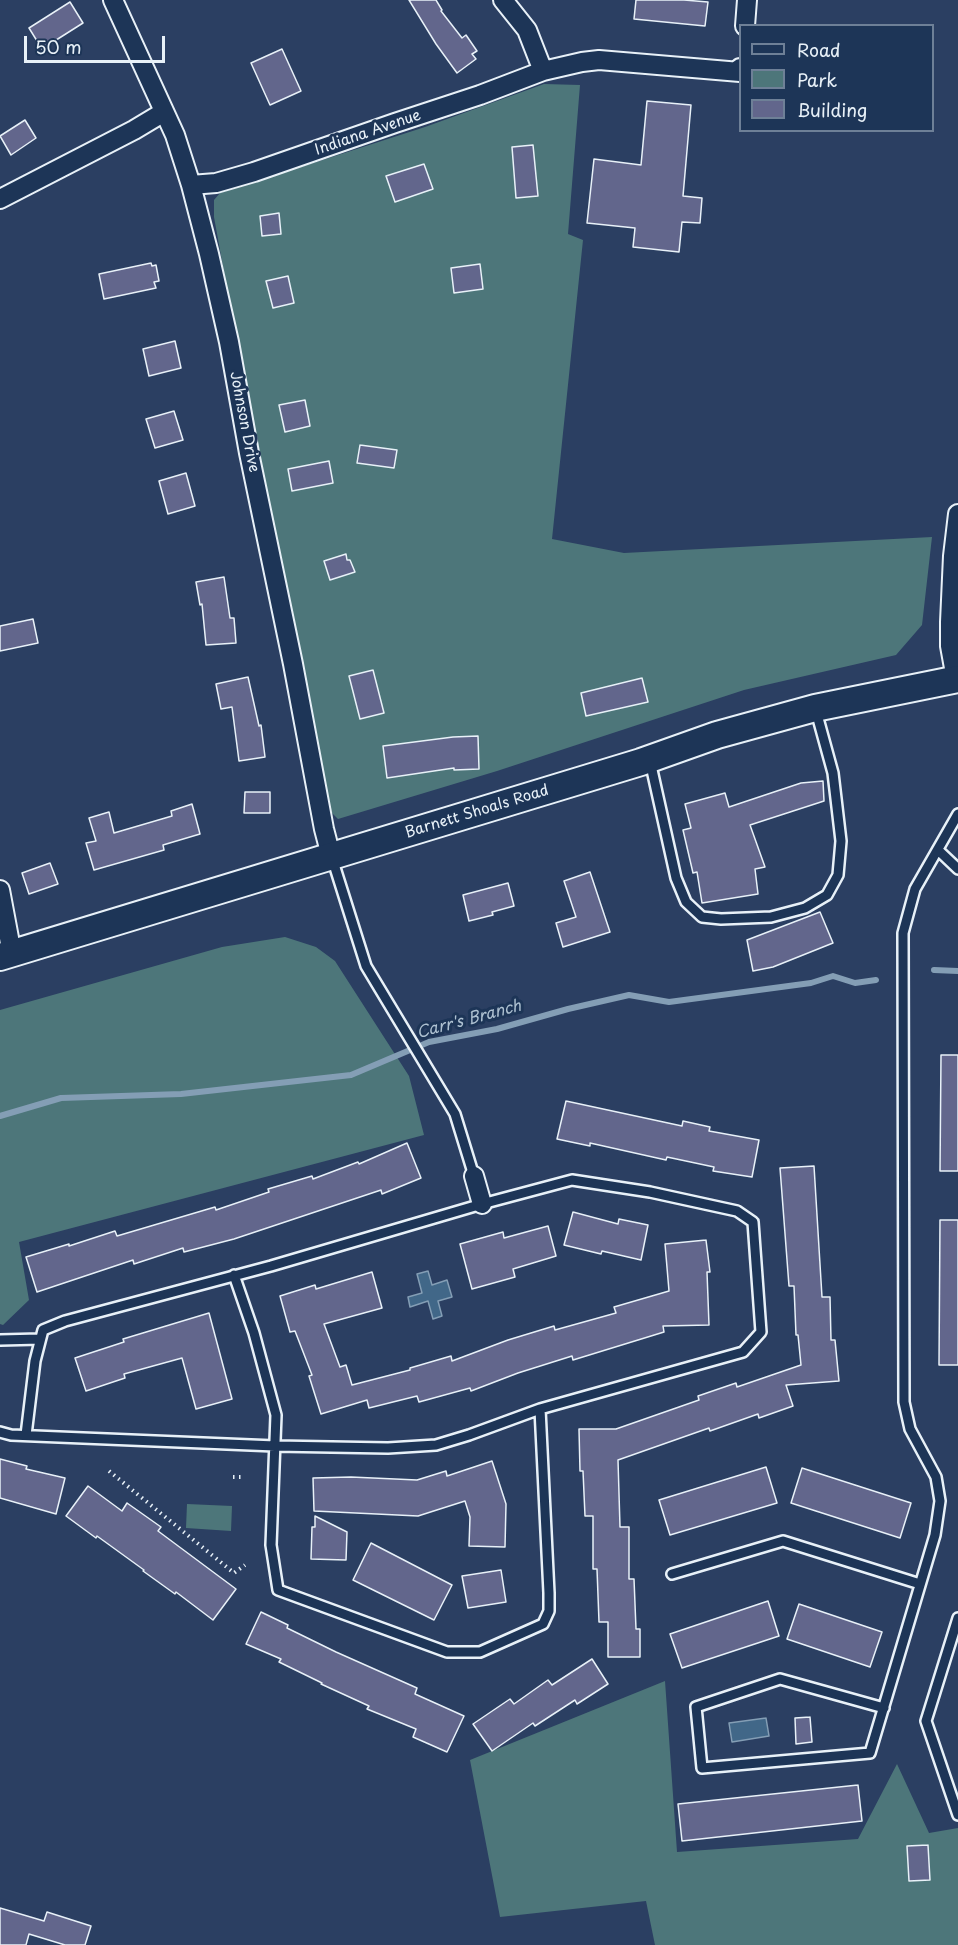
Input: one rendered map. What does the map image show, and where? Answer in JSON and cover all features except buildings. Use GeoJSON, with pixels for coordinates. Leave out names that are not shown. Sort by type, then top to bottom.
{"type":"FeatureCollection","features":[{"type":"Feature","properties":{"kind":"main road","name":"Barnett Shoals Road"},"geometry":{"type":"LineString","coordinates":[[6,956],[650,759],[717,735],[815,708],[957,681]]}},
{"type":"Feature","properties":{"kind":"street","name":"Johnson Drive"},"geometry":{"type":"LineString","coordinates":[[113,0],[175,135],[209,254],[229,342],[249,453],[331,856]]}},
{"type":"Feature","properties":{"kind":"street"},"geometry":{"type":"LineString","coordinates":[[503,0],[527,30],[543,71]]}},
{"type":"Feature","properties":{"kind":"street"},"geometry":{"type":"LineString","coordinates":[[745,24],[747,0]]}},
{"type":"Feature","properties":{"kind":"street","name":"Indiana Avenue"},"geometry":{"type":"LineString","coordinates":[[191,185],[216,183],[254,172],[480,96],[543,71],[580,62],[599,60],[739,70]]}},
{"type":"Feature","properties":{"kind":"street"},"geometry":{"type":"LineString","coordinates":[[0,199],[134,130],[164,112]]}},
{"type":"Feature","properties":{"kind":"street"},"geometry":{"type":"LineString","coordinates":[[957,681],[950,646],[950,622],[953,556],[958,513]]}},
{"type":"Feature","properties":{"kind":"street"},"geometry":{"type":"LineString","coordinates":[[0,890],[6,956]]}},
{"type":"Feature","properties":{"kind":"street"},"geometry":{"type":"LineString","coordinates":[[474,1176],[482,1204]]}},
{"type":"Feature","properties":{"kind":"lane"},"geometry":{"type":"LineString","coordinates":[[650,759],[676,878],[686,902],[702,917],[721,919],[771,916],[805,909],[827,895],[838,875],[841,841],[832,773],[815,708]]}},
{"type":"Feature","properties":{"kind":"lane"},"geometry":{"type":"LineString","coordinates":[[884,1708],[780,1679],[696,1707],[702,1768],[870,1753],[884,1708],[935,1535],[940,1501],[936,1477],[910,1429],[904,1402],[903,933],[915,889],[958,814]]}},
{"type":"Feature","properties":{"kind":"lane"},"geometry":{"type":"LineString","coordinates":[[938,850],[958,869]]}},
{"type":"Feature","properties":{"kind":"lane"},"geometry":{"type":"LineString","coordinates":[[331,856],[366,966],[455,1114],[474,1176]]}},
{"type":"Feature","properties":{"kind":"lane"},"geometry":{"type":"LineString","coordinates":[[0,1432],[11,1435],[275,1446],[388,1448],[436,1445],[540,1409],[743,1352],[761,1332],[753,1222],[738,1211],[650,1192],[572,1180],[65,1322],[43,1330],[35,1361],[26,1435]]}},
{"type":"Feature","properties":{"kind":"lane"},"geometry":{"type":"LineString","coordinates":[[234,1275],[254,1333],[276,1415],[271,1545],[278,1590],[447,1652],[480,1652],[543,1624],[549,1611],[547,1517],[540,1409]]}},
{"type":"Feature","properties":{"kind":"lane"},"geometry":{"type":"LineString","coordinates":[[0,1340],[40,1339]]}},
{"type":"Feature","properties":{"kind":"lane"},"geometry":{"type":"LineString","coordinates":[[672,1574],[783,1541],[920,1584]]}},
{"type":"Feature","properties":{"kind":"lane"},"geometry":{"type":"LineString","coordinates":[[958,1618],[926,1721],[958,1815]]}},
{"type":"Feature","properties":{"kind":"path"},"geometry":{"type":"LineString","coordinates":[[109,1471],[234,1573],[245,1565]]}},
{"type":"Feature","properties":{"kind":"path"},"geometry":{"type":"LineString","coordinates":[[233,1477],[242,1477]]}},
{"type":"Feature","properties":{"kind":"green space"},"geometry":{"type":"Polygon","coordinates":[[[544,84],[580,85],[568,234],[583,240],[552,539],[624,553],[932,537],[922,625],[896,655],[744,690],[497,771],[338,819],[332,813],[329,804],[254,438],[214,217],[214,200],[220,193],[425,127],[544,84]]]}},
{"type":"Feature","properties":{"kind":"green space"},"geometry":{"type":"Polygon","coordinates":[[[285,937],[316,947],[335,961],[409,1076],[424,1135],[19,1242],[29,1300],[3,1325],[0,1324],[0,1010],[222,947],[285,937]]]}},
{"type":"Feature","properties":{"kind":"green space"},"geometry":{"type":"Polygon","coordinates":[[[187,1504],[232,1506],[231,1531],[186,1528],[187,1504]]]}},
{"type":"Feature","properties":{"kind":"green space"},"geometry":{"type":"Polygon","coordinates":[[[665,1681],[677,1852],[858,1839],[897,1764],[929,1833],[958,1828],[958,1945],[655,1945],[646,1901],[500,1917],[470,1760],[665,1681]]]}},
{"type":"Feature","properties":{"kind":"water"},"geometry":{"type":"Polygon","coordinates":[[[428,1271],[432,1285],[447,1280],[452,1297],[438,1301],[442,1316],[433,1319],[428,1301],[410,1307],[408,1297],[422,1293],[417,1274],[428,1271]]]}},
{"type":"Feature","properties":{"kind":"water"},"geometry":{"type":"Polygon","coordinates":[[[766,1718],[769,1736],[732,1742],[729,1723],[766,1718]]]}},
{"type":"Feature","properties":{"kind":"waterway","name":"Carr's Branch"},"geometry":{"type":"LineString","coordinates":[[934,970],[958,971]]}},
{"type":"Feature","properties":{"kind":"waterway","name":"Carr's Branch"},"geometry":{"type":"LineString","coordinates":[[0,1116],[61,1098],[181,1094],[351,1075],[429,1042],[497,1029],[629,995],[669,1002],[811,983],[833,976],[855,983],[876,980]]}}]}
